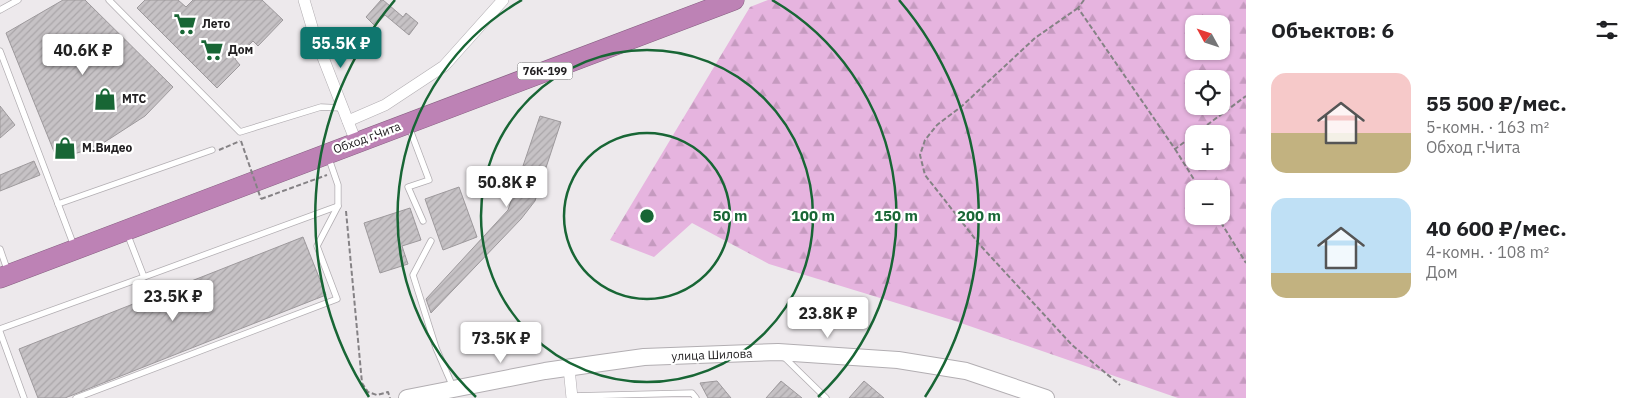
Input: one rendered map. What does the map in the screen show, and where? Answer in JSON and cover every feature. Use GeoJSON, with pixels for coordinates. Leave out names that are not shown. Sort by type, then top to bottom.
{"type":"FeatureCollection","features":[{"type":"Feature","properties":{"kind":"highway","name":"Обход г.Чита"},"geometry":{"type":"LineString","coordinates":[[4,276],[734,0]]}},
{"type":"Feature","properties":{"kind":"main road","name":"улица Шилова"},"geometry":{"type":"LineString","coordinates":[[412,398],[568,368],[644,357],[778,352],[898,360],[966,371],[1046,398]]}},
{"type":"Feature","properties":{"kind":"street"},"geometry":{"type":"LineString","coordinates":[[304,0],[315,37],[356,142]]}},
{"type":"Feature","properties":{"kind":"street"},"geometry":{"type":"LineString","coordinates":[[348,121],[384,105],[444,66],[503,0]]}},
{"type":"Feature","properties":{"kind":"street"},"geometry":{"type":"LineString","coordinates":[[568,368],[572,397]]}},
{"type":"Feature","properties":{"kind":"lane"},"geometry":{"type":"LineString","coordinates":[[0,10],[18,0]]}},
{"type":"Feature","properties":{"kind":"lane"},"geometry":{"type":"LineString","coordinates":[[112,1],[240,132],[321,107],[342,108]]}},
{"type":"Feature","properties":{"kind":"lane"},"geometry":{"type":"LineString","coordinates":[[0,51],[75,248]]}},
{"type":"Feature","properties":{"kind":"lane"},"geometry":{"type":"LineString","coordinates":[[407,123],[428,180],[408,187],[423,222]]}},
{"type":"Feature","properties":{"kind":"lane"},"geometry":{"type":"LineString","coordinates":[[58,204],[212,150]]}},
{"type":"Feature","properties":{"kind":"lane"},"geometry":{"type":"LineString","coordinates":[[76,398],[337,299],[317,246],[338,206],[338,185],[327,153]]}},
{"type":"Feature","properties":{"kind":"lane"},"geometry":{"type":"LineString","coordinates":[[0,329],[338,206]]}},
{"type":"Feature","properties":{"kind":"lane"},"geometry":{"type":"LineString","coordinates":[[127,231],[144,277]]}},
{"type":"Feature","properties":{"kind":"lane"},"geometry":{"type":"LineString","coordinates":[[431,241],[412,275],[436,348],[454,389]]}},
{"type":"Feature","properties":{"kind":"lane"},"geometry":{"type":"LineString","coordinates":[[0,248],[4,276]]}},
{"type":"Feature","properties":{"kind":"lane"},"geometry":{"type":"LineString","coordinates":[[0,332],[24,398]]}},
{"type":"Feature","properties":{"kind":"lane"},"geometry":{"type":"LineString","coordinates":[[778,352],[826,398]]}},
{"type":"Feature","properties":{"kind":"lane"},"geometry":{"type":"LineString","coordinates":[[572,397],[692,393],[696,398]]}},
{"type":"Feature","properties":{"kind":"path"},"geometry":{"type":"LineString","coordinates":[[1084,0],[1078,8],[1034,38],[962,106],[937,125],[925,140],[920,155],[925,175],[980,245],[1072,345],[1120,385]]}},
{"type":"Feature","properties":{"kind":"path"},"geometry":{"type":"LineString","coordinates":[[1078,8],[1194,180]]}},
{"type":"Feature","properties":{"kind":"path"},"geometry":{"type":"LineString","coordinates":[[1206,125],[1246,96]]}},
{"type":"Feature","properties":{"kind":"path"},"geometry":{"type":"LineString","coordinates":[[220,150],[241,140],[261,199],[334,172]]}},
{"type":"Feature","properties":{"kind":"path"},"geometry":{"type":"LineString","coordinates":[[1175,149],[1185,141]]}},
{"type":"Feature","properties":{"kind":"path"},"geometry":{"type":"LineString","coordinates":[[346,211],[362,383],[368,392],[377,394],[388,392],[390,398]]}},
{"type":"Feature","properties":{"kind":"path"},"geometry":{"type":"LineString","coordinates":[[1223,225],[1246,263]]}},
{"type":"Feature","properties":{"kind":"green space"},"geometry":{"type":"Polygon","coordinates":[[[768,0],[1246,0],[1246,398],[1178,398],[952,320],[769,264],[692,223],[654,257],[610,240],[750,7],[768,0]]]}},
{"type":"Feature","properties":{"kind":"building"},"geometry":{"type":"Polygon","coordinates":[[[63,0],[85,0],[173,87],[145,116],[97,147],[57,159],[6,33],[63,0]]]}},
{"type":"Feature","properties":{"kind":"building","name":"Дом"},"geometry":{"type":"Polygon","coordinates":[[[145,0],[178,0],[186,7],[193,0],[262,0],[283,20],[258,46],[253,41],[235,59],[240,65],[217,88],[137,8],[145,0]]]}},
{"type":"Feature","properties":{"kind":"building"},"geometry":{"type":"Polygon","coordinates":[[[381,0],[403,17],[406,13],[418,23],[409,35],[385,15],[375,26],[366,17],[381,0]]]}},
{"type":"Feature","properties":{"kind":"building"},"geometry":{"type":"Polygon","coordinates":[[[0,106],[15,125],[0,138],[0,106]]]}},
{"type":"Feature","properties":{"kind":"building"},"geometry":{"type":"Polygon","coordinates":[[[540,116],[561,122],[535,201],[521,219],[431,313],[426,299],[508,210],[540,116]]]}},
{"type":"Feature","properties":{"kind":"building"},"geometry":{"type":"Polygon","coordinates":[[[34,161],[40,175],[0,191],[0,175],[34,161]]]}},
{"type":"Feature","properties":{"kind":"building"},"geometry":{"type":"Polygon","coordinates":[[[459,187],[477,237],[443,250],[425,199],[459,187]]]}},
{"type":"Feature","properties":{"kind":"building"},"geometry":{"type":"Polygon","coordinates":[[[410,208],[421,240],[402,246],[408,264],[380,273],[364,223],[410,208]]]}},
{"type":"Feature","properties":{"kind":"building"},"geometry":{"type":"Polygon","coordinates":[[[303,237],[326,295],[65,398],[38,398],[19,349],[303,237]]]}},
{"type":"Feature","properties":{"kind":"building"},"geometry":{"type":"Polygon","coordinates":[[[717,381],[731,398],[708,398],[700,383],[717,381]]]}},
{"type":"Feature","properties":{"kind":"building"},"geometry":{"type":"Polygon","coordinates":[[[781,381],[802,398],[766,398],[781,381]]]}},
{"type":"Feature","properties":{"kind":"building"},"geometry":{"type":"Polygon","coordinates":[[[864,381],[884,398],[849,398],[864,381]]]}},
{"type":"Feature","properties":{"kind":"place","name":"Лето"},"geometry":{"type":"Point","coordinates":[185,24]}},
{"type":"Feature","properties":{"kind":"place","name":"Дом"},"geometry":{"type":"Point","coordinates":[212,50]}},
{"type":"Feature","properties":{"kind":"place","name":"МТС"},"geometry":{"type":"Point","coordinates":[105,99]}},
{"type":"Feature","properties":{"kind":"place","name":"М.Видео"},"geometry":{"type":"Point","coordinates":[65,148]}}]}
